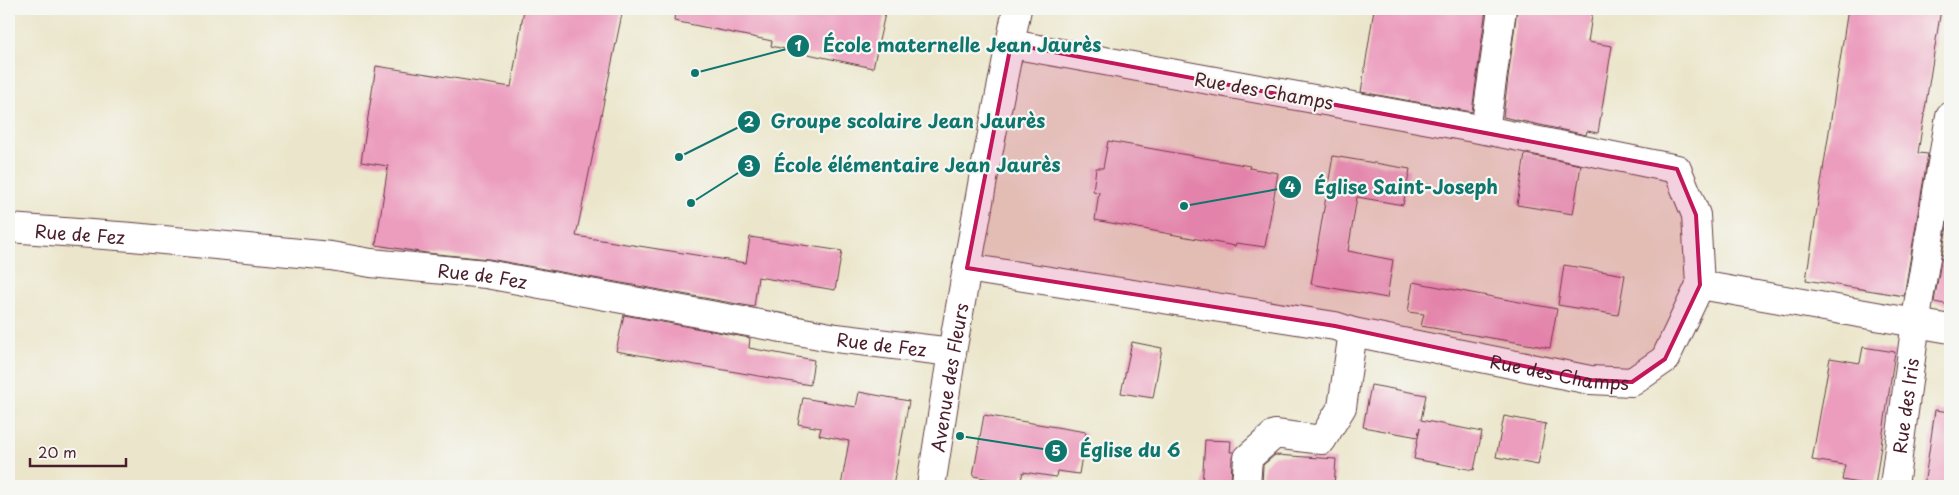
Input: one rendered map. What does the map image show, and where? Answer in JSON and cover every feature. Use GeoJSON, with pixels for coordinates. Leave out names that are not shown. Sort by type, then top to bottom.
{"type":"FeatureCollection","features":[{"type":"Feature","properties":{"kind":"street","name":"Avenue des Fleurs"},"geometry":{"type":"LineString","coordinates":[[931,486],[967,268],[1017,9]]}},
{"type":"Feature","properties":{"kind":"street"},"geometry":{"type":"LineString","coordinates":[[1485,130],[1502,9]]}},
{"type":"Feature","properties":{"kind":"street","name":"Rue des Champs"},"geometry":{"type":"LineString","coordinates":[[967,268],[1326,324],[1353,332],[1590,380],[1632,382],[1665,359],[1700,285],[1696,215],[1676,169],[1485,130],[1011,44]]}},
{"type":"Feature","properties":{"kind":"street","name":"Rue des Iris"},"geometry":{"type":"LineString","coordinates":[[1894,486],[1916,324],[1950,116]]}},
{"type":"Feature","properties":{"kind":"street","name":"Rue de Fez"},"geometry":{"type":"LineString","coordinates":[[9,228],[132,237],[312,254],[371,263],[486,274],[836,338],[952,352]]}},
{"type":"Feature","properties":{"kind":"street"},"geometry":{"type":"LineString","coordinates":[[1700,285],[1950,329]]}},
{"type":"Feature","properties":{"kind":"street"},"geometry":{"type":"LineString","coordinates":[[1246,486],[1248,458],[1276,434],[1322,440],[1342,408],[1353,332]]}},
{"type":"Feature","properties":{"kind":"highlighted area"},"geometry":{"type":"Polygon","coordinates":[[[1011,44],[1677,169],[1696,215],[1700,285],[1665,359],[1632,382],[1590,380],[1335,326],[967,268],[1011,44]]]}},
{"type":"Feature","properties":{"kind":"building"},"geometry":{"type":"Polygon","coordinates":[[[524,9],[623,9],[576,236],[746,263],[750,237],[842,251],[835,290],[758,277],[754,307],[489,259],[426,253],[376,245],[388,166],[361,162],[376,66],[511,87],[524,9]]]}},
{"type":"Feature","properties":{"kind":"building"},"geometry":{"type":"Polygon","coordinates":[[[675,9],[886,9],[873,68],[771,46],[772,41],[674,21],[675,9]]]}},
{"type":"Feature","properties":{"kind":"building"},"geometry":{"type":"Polygon","coordinates":[[[1374,9],[1486,9],[1472,112],[1361,92],[1374,9]]]}},
{"type":"Feature","properties":{"kind":"building"},"geometry":{"type":"Polygon","coordinates":[[[1517,9],[1593,9],[1588,42],[1612,46],[1598,133],[1587,131],[1586,135],[1503,117],[1517,9]]]}},
{"type":"Feature","properties":{"kind":"building"},"geometry":{"type":"Polygon","coordinates":[[[1848,9],[1941,9],[1918,153],[1928,154],[1904,296],[1806,280],[1848,9]]]}},
{"type":"Feature","properties":{"kind":"building"},"geometry":{"type":"Polygon","coordinates":[[[1108,141],[1250,166],[1249,168],[1278,173],[1265,247],[1236,243],[1235,246],[1095,220],[1099,192],[1093,191],[1096,168],[1103,168],[1108,141]]]}},
{"type":"Feature","properties":{"kind":"building"},"geometry":{"type":"Polygon","coordinates":[[[1525,154],[1581,165],[1573,214],[1517,205],[1525,154]]]}},
{"type":"Feature","properties":{"kind":"building"},"geometry":{"type":"Polygon","coordinates":[[[1333,156],[1410,169],[1403,205],[1357,197],[1348,251],[1393,260],[1387,298],[1311,284],[1333,156]]]}},
{"type":"Feature","properties":{"kind":"building"},"geometry":{"type":"Polygon","coordinates":[[[1950,208],[1950,305],[1934,302],[1950,208]]]}},
{"type":"Feature","properties":{"kind":"building"},"geometry":{"type":"Polygon","coordinates":[[[1564,265],[1625,275],[1618,315],[1558,305],[1564,265]]]}},
{"type":"Feature","properties":{"kind":"building"},"geometry":{"type":"Polygon","coordinates":[[[1413,282],[1557,309],[1550,348],[1421,326],[1424,314],[1408,312],[1413,282]]]}},
{"type":"Feature","properties":{"kind":"building"},"geometry":{"type":"Polygon","coordinates":[[[624,315],[750,338],[749,348],[814,360],[810,385],[616,351],[624,315]]]}},
{"type":"Feature","properties":{"kind":"building"},"geometry":{"type":"Polygon","coordinates":[[[1132,342],[1162,348],[1153,398],[1121,393],[1132,342]]]}},
{"type":"Feature","properties":{"kind":"building"},"geometry":{"type":"Polygon","coordinates":[[[1863,347],[1895,352],[1875,486],[1842,480],[1845,465],[1812,460],[1830,358],[1860,363],[1863,347]]]}},
{"type":"Feature","properties":{"kind":"building"},"geometry":{"type":"Polygon","coordinates":[[[1371,385],[1426,395],[1421,420],[1482,432],[1474,470],[1414,459],[1420,427],[1418,437],[1363,427],[1371,385]]]}},
{"type":"Feature","properties":{"kind":"building"},"geometry":{"type":"Polygon","coordinates":[[[859,392],[909,401],[893,486],[841,486],[849,441],[819,435],[821,428],[798,424],[803,398],[856,407],[859,392]]]}},
{"type":"Feature","properties":{"kind":"building"},"geometry":{"type":"Polygon","coordinates":[[[1935,410],[1950,412],[1950,486],[1924,486],[1935,410]]]}},
{"type":"Feature","properties":{"kind":"building"},"geometry":{"type":"Polygon","coordinates":[[[984,415],[1086,432],[1079,474],[1057,471],[1056,477],[1023,472],[1020,484],[973,476],[984,415]]]}},
{"type":"Feature","properties":{"kind":"building"},"geometry":{"type":"Polygon","coordinates":[[[1504,416],[1546,424],[1538,465],[1496,457],[1504,416]]]}},
{"type":"Feature","properties":{"kind":"building"},"geometry":{"type":"Polygon","coordinates":[[[1205,440],[1231,441],[1230,452],[1234,452],[1232,457],[1231,486],[1202,486],[1205,440]]]}},
{"type":"Feature","properties":{"kind":"building"},"geometry":{"type":"Polygon","coordinates":[[[1275,455],[1336,459],[1334,486],[1262,486],[1263,465],[1275,455]]]}},
{"type":"Feature","properties":{"kind":"place","name":"École maternelle Jean Jaurès"},"geometry":{"type":"Point","coordinates":[695,73]}},
{"type":"Feature","properties":{"kind":"place","name":"Groupe scolaire Jean Jaurès"},"geometry":{"type":"Point","coordinates":[679,157]}},
{"type":"Feature","properties":{"kind":"place","name":"École élémentaire Jean Jaurès"},"geometry":{"type":"Point","coordinates":[691,203]}},
{"type":"Feature","properties":{"kind":"place","name":"Église Saint-Joseph"},"geometry":{"type":"Point","coordinates":[1184,206]}},
{"type":"Feature","properties":{"kind":"place","name":"Église du 6"},"geometry":{"type":"Point","coordinates":[960,436]}}]}
